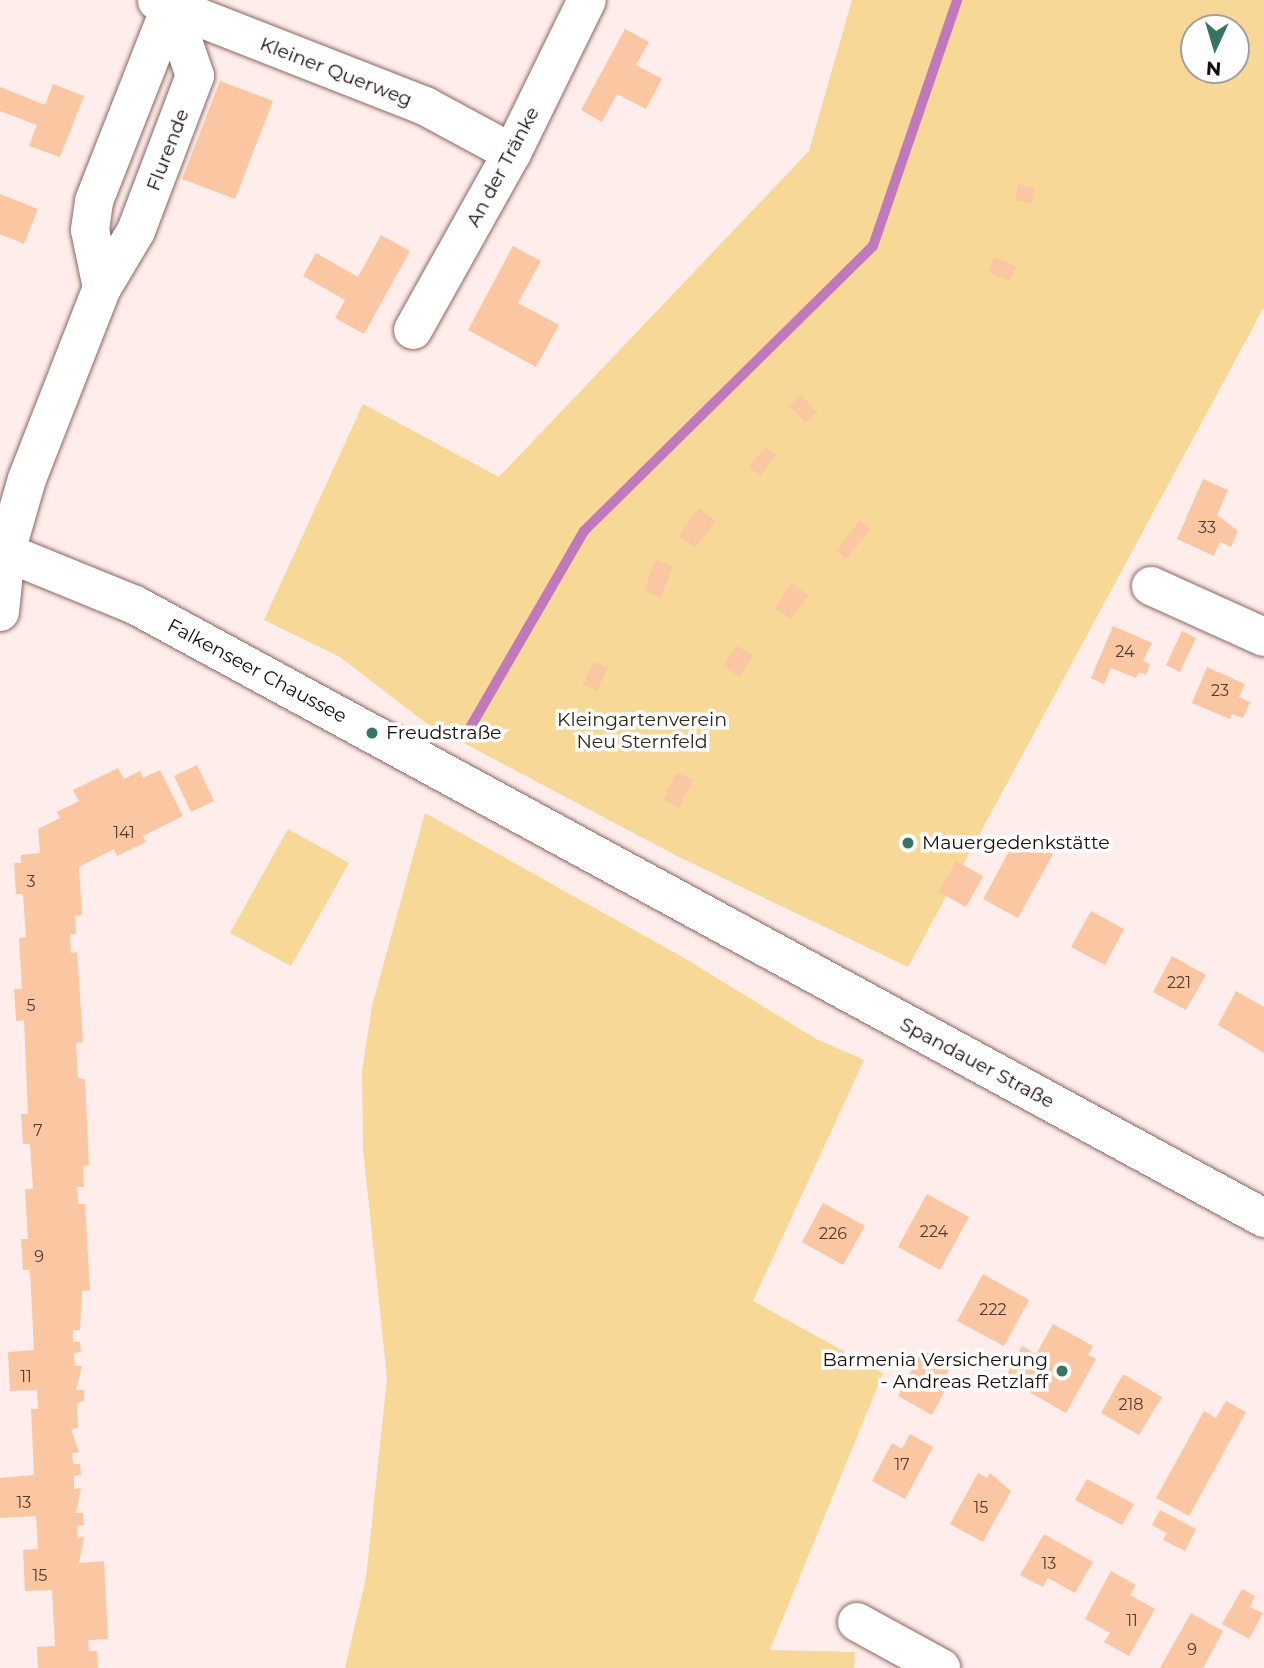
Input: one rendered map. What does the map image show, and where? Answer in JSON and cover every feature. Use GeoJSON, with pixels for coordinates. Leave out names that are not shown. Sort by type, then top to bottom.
{"type":"FeatureCollection","features":[{"type":"Feature","properties":{"kind":"street","name":"An der Tränke"},"geometry":{"type":"LineString","coordinates":[[414,330],[512,153],[587,0]]}},
{"type":"Feature","properties":{"kind":"street","name":"Kleiner Querweg"},"geometry":{"type":"LineString","coordinates":[[166,2],[425,106],[512,153]]}},
{"type":"Feature","properties":{"kind":"street","name":"Flurende"},"geometry":{"type":"LineString","coordinates":[[3,551],[27,479],[102,288],[136,231],[195,76],[166,2]]}},
{"type":"Feature","properties":{"kind":"street"},"geometry":{"type":"LineString","coordinates":[[102,288],[90,230],[94,201],[166,2]]}},
{"type":"Feature","properties":{"kind":"street"},"geometry":{"type":"LineString","coordinates":[[0,612],[3,551]]}},
{"type":"Feature","properties":{"kind":"street","name":"Falkenseer Chaussee"},"geometry":{"type":"LineString","coordinates":[[3,551],[135,605],[694,904]]}},
{"type":"Feature","properties":{"kind":"street"},"geometry":{"type":"LineString","coordinates":[[1151,586],[1264,637]]}},
{"type":"Feature","properties":{"kind":"street","name":"Spandauer Straße"},"geometry":{"type":"LineString","coordinates":[[694,904],[837,989],[1264,1218]]}},
{"type":"Feature","properties":{"kind":"street"},"geometry":{"type":"LineString","coordinates":[[857,1622],[941,1668]]}},
{"type":"Feature","properties":{"kind":"green space","name":"Kleingartenverein Neu Sternfeld"},"geometry":{"type":"Polygon","coordinates":[[[852,0],[1264,0],[1264,307],[908,967],[677,856],[426,723],[340,657],[264,620],[363,404],[499,477],[809,151],[852,0]]]}},
{"type":"Feature","properties":{"kind":"green space"},"geometry":{"type":"Polygon","coordinates":[[[425,813],[684,958],[816,1039],[864,1060],[753,1301],[883,1373],[770,1650],[855,1652],[854,1668],[345,1668],[366,1578],[387,1378],[363,1148],[362,1071],[372,1006],[425,813]]]}},
{"type":"Feature","properties":{"kind":"green space"},"geometry":{"type":"Polygon","coordinates":[[[288,829],[349,863],[291,966],[230,933],[288,829]]]}},
{"type":"Feature","properties":{"kind":"building"},"geometry":{"type":"Polygon","coordinates":[[[625,29],[649,42],[636,65],[662,79],[646,109],[617,94],[602,122],[581,110],[625,29]]]}},
{"type":"Feature","properties":{"kind":"building"},"geometry":{"type":"Polygon","coordinates":[[[220,81],[273,101],[235,199],[182,179],[220,81]]]}},
{"type":"Feature","properties":{"kind":"building"},"geometry":{"type":"Polygon","coordinates":[[[53,84],[84,96],[60,157],[29,146],[37,125],[0,111],[0,87],[45,105],[53,84]]]}},
{"type":"Feature","properties":{"kind":"building"},"geometry":{"type":"Polygon","coordinates":[[[1018,184],[1035,188],[1031,204],[1015,200],[1018,184]]]}},
{"type":"Feature","properties":{"kind":"building"},"geometry":{"type":"Polygon","coordinates":[[[0,194],[38,209],[24,244],[0,234],[0,194]]]}},
{"type":"Feature","properties":{"kind":"building"},"geometry":{"type":"Polygon","coordinates":[[[381,235],[410,251],[364,334],[335,318],[345,300],[303,276],[316,253],[358,277],[381,235]]]}},
{"type":"Feature","properties":{"kind":"building"},"geometry":{"type":"Polygon","coordinates":[[[513,246],[541,261],[518,303],[559,325],[536,367],[468,330],[513,246]]]}},
{"type":"Feature","properties":{"kind":"building"},"geometry":{"type":"Polygon","coordinates":[[[994,257],[1016,266],[1010,281],[988,272],[994,257]]]}},
{"type":"Feature","properties":{"kind":"building"},"geometry":{"type":"Polygon","coordinates":[[[801,395],[817,412],[806,423],[789,406],[801,395]]]}},
{"type":"Feature","properties":{"kind":"building"},"geometry":{"type":"Polygon","coordinates":[[[765,447],[776,455],[760,476],[749,467],[765,447]]]}},
{"type":"Feature","properties":{"kind":"building"},"geometry":{"type":"Polygon","coordinates":[[[1203,479],[1228,490],[1217,515],[1238,531],[1231,547],[1220,542],[1214,556],[1177,539],[1203,479]]]}},
{"type":"Feature","properties":{"kind":"building"},"geometry":{"type":"Polygon","coordinates":[[[699,508],[716,521],[695,548],[678,535],[699,508]]]}},
{"type":"Feature","properties":{"kind":"building"},"geometry":{"type":"Polygon","coordinates":[[[860,520],[871,529],[846,559],[836,551],[860,520]]]}},
{"type":"Feature","properties":{"kind":"building"},"geometry":{"type":"Polygon","coordinates":[[[656,559],[673,567],[660,598],[644,591],[656,559]]]}},
{"type":"Feature","properties":{"kind":"building"},"geometry":{"type":"Polygon","coordinates":[[[792,583],[809,596],[790,619],[774,607],[792,583]]]}},
{"type":"Feature","properties":{"kind":"building"},"geometry":{"type":"Polygon","coordinates":[[[1113,626],[1152,643],[1143,661],[1150,664],[1146,675],[1139,672],[1136,678],[1111,668],[1104,684],[1091,678],[1113,626]]]}},
{"type":"Feature","properties":{"kind":"building"},"geometry":{"type":"Polygon","coordinates":[[[1182,631],[1196,638],[1180,672],[1166,665],[1182,631]]]}},
{"type":"Feature","properties":{"kind":"building"},"geometry":{"type":"Polygon","coordinates":[[[737,646],[753,656],[739,677],[723,666],[737,646]]]}},
{"type":"Feature","properties":{"kind":"building"},"geometry":{"type":"Polygon","coordinates":[[[594,662],[608,668],[597,691],[583,685],[594,662]]]}},
{"type":"Feature","properties":{"kind":"building"},"geometry":{"type":"Polygon","coordinates":[[[1207,667],[1245,684],[1239,697],[1250,702],[1243,718],[1232,714],[1230,719],[1192,703],[1207,667]]]}},
{"type":"Feature","properties":{"kind":"building"},"geometry":{"type":"Polygon","coordinates":[[[197,765],[214,801],[191,812],[174,776],[197,765]]]}},
{"type":"Feature","properties":{"kind":"building"},"geometry":{"type":"Polygon","coordinates":[[[118,768],[124,779],[140,771],[143,778],[160,770],[183,816],[143,836],[146,842],[117,856],[114,849],[79,867],[82,915],[75,916],[76,934],[70,934],[71,953],[77,952],[83,1042],[76,1043],[78,1078],[85,1079],[89,1165],[83,1166],[84,1187],[77,1187],[78,1204],[85,1204],[90,1290],[82,1291],[80,1330],[73,1330],[73,1342],[80,1342],[81,1352],[74,1353],[75,1366],[82,1366],[76,1390],[84,1390],[84,1401],[77,1403],[78,1428],[71,1429],[79,1452],[72,1453],[73,1464],[80,1464],[81,1475],[74,1476],[74,1489],[81,1488],[76,1513],[83,1513],[84,1525],[77,1526],[78,1538],[84,1537],[79,1563],[104,1561],[108,1639],[88,1640],[89,1651],[97,1651],[98,1668],[38,1668],[37,1647],[55,1646],[52,1590],[25,1591],[23,1550],[38,1549],[36,1516],[0,1518],[0,1478],[34,1475],[31,1409],[38,1409],[37,1390],[10,1391],[8,1352],[34,1350],[30,1270],[23,1270],[21,1239],[28,1239],[25,1189],[33,1189],[30,1144],[23,1144],[21,1114],[28,1114],[24,1020],[16,1021],[14,989],[22,989],[19,938],[26,937],[23,894],[16,894],[14,863],[21,863],[21,855],[40,853],[38,829],[60,818],[57,812],[79,801],[73,790],[118,768]]]}},
{"type":"Feature","properties":{"kind":"building"},"geometry":{"type":"Polygon","coordinates":[[[676,772],[693,780],[679,808],[663,800],[676,772]]]}},
{"type":"Feature","properties":{"kind":"building"},"geometry":{"type":"Polygon","coordinates":[[[1018,835],[1053,854],[1018,918],[983,899],[1018,835]]]}},
{"type":"Feature","properties":{"kind":"building"},"geometry":{"type":"Polygon","coordinates":[[[956,861],[983,876],[966,907],[939,892],[956,861]]]}},
{"type":"Feature","properties":{"kind":"building"},"geometry":{"type":"Polygon","coordinates":[[[1091,911],[1124,929],[1105,965],[1071,947],[1091,911]]]}},
{"type":"Feature","properties":{"kind":"building"},"geometry":{"type":"Polygon","coordinates":[[[1172,956],[1206,975],[1186,1010],[1153,992],[1172,956]]]}},
{"type":"Feature","properties":{"kind":"building"},"geometry":{"type":"Polygon","coordinates":[[[1236,991],[1264,1007],[1264,1053],[1218,1025],[1236,991]]]}},
{"type":"Feature","properties":{"kind":"building"},"geometry":{"type":"Polygon","coordinates":[[[927,1194],[969,1217],[940,1270],[898,1247],[927,1194]]]}},
{"type":"Feature","properties":{"kind":"building"},"geometry":{"type":"Polygon","coordinates":[[[823,1203],[865,1226],[843,1265],[802,1242],[823,1203]]]}},
{"type":"Feature","properties":{"kind":"building"},"geometry":{"type":"Polygon","coordinates":[[[983,1274],[1029,1300],[1004,1346],[957,1321],[983,1274]]]}},
{"type":"Feature","properties":{"kind":"building"},"geometry":{"type":"Polygon","coordinates":[[[1053,1324],[1093,1346],[1088,1355],[1096,1359],[1066,1413],[1005,1378],[1022,1346],[1036,1354],[1053,1324]]]}},
{"type":"Feature","properties":{"kind":"building"},"geometry":{"type":"Polygon","coordinates":[[[922,1350],[951,1366],[940,1387],[945,1390],[932,1415],[898,1396],[922,1350]]]}},
{"type":"Feature","properties":{"kind":"building"},"geometry":{"type":"Polygon","coordinates":[[[1123,1374],[1162,1397],[1139,1435],[1101,1413],[1123,1374]]]}},
{"type":"Feature","properties":{"kind":"building"},"geometry":{"type":"Polygon","coordinates":[[[1226,1401],[1246,1412],[1189,1516],[1156,1498],[1204,1411],[1216,1418],[1226,1401]]]}},
{"type":"Feature","properties":{"kind":"building"},"geometry":{"type":"Polygon","coordinates":[[[910,1434],[933,1447],[905,1499],[872,1481],[892,1443],[902,1449],[910,1434]]]}},
{"type":"Feature","properties":{"kind":"building"},"geometry":{"type":"Polygon","coordinates":[[[978,1473],[987,1478],[990,1473],[1011,1491],[983,1542],[950,1524],[978,1473]]]}},
{"type":"Feature","properties":{"kind":"building"},"geometry":{"type":"Polygon","coordinates":[[[1087,1479],[1134,1504],[1122,1525],[1075,1500],[1087,1479]]]}},
{"type":"Feature","properties":{"kind":"building"},"geometry":{"type":"Polygon","coordinates":[[[1160,1510],[1196,1529],[1185,1551],[1163,1540],[1167,1533],[1152,1525],[1160,1510]]]}},
{"type":"Feature","properties":{"kind":"building"},"geometry":{"type":"Polygon","coordinates":[[[1044,1534],[1093,1562],[1075,1593],[1048,1578],[1043,1587],[1020,1575],[1044,1534]]]}},
{"type":"Feature","properties":{"kind":"building"},"geometry":{"type":"Polygon","coordinates":[[[1111,1571],[1136,1585],[1130,1595],[1155,1609],[1129,1656],[1104,1642],[1110,1633],[1085,1619],[1111,1571]]]}},
{"type":"Feature","properties":{"kind":"building"},"geometry":{"type":"Polygon","coordinates":[[[1242,1589],[1255,1596],[1250,1607],[1263,1613],[1249,1639],[1222,1624],[1242,1589]]]}},
{"type":"Feature","properties":{"kind":"building"},"geometry":{"type":"Polygon","coordinates":[[[1191,1613],[1223,1631],[1203,1668],[1160,1668],[1191,1613]]]}},
{"type":"Feature","properties":{"kind":"waterway"},"geometry":{"type":"LineString","coordinates":[[471,726],[584,531],[873,246],[957,0]]}},
{"type":"Feature","properties":{"kind":"place","name":"Freudstraße"},"geometry":{"type":"Point","coordinates":[372,733]}},
{"type":"Feature","properties":{"kind":"place","name":"Mauergedenkstätte"},"geometry":{"type":"Point","coordinates":[908,843]}},
{"type":"Feature","properties":{"kind":"place","name":"Barmenia Versicherung - Andreas Retzlaff"},"geometry":{"type":"Point","coordinates":[1062,1371]}}]}
